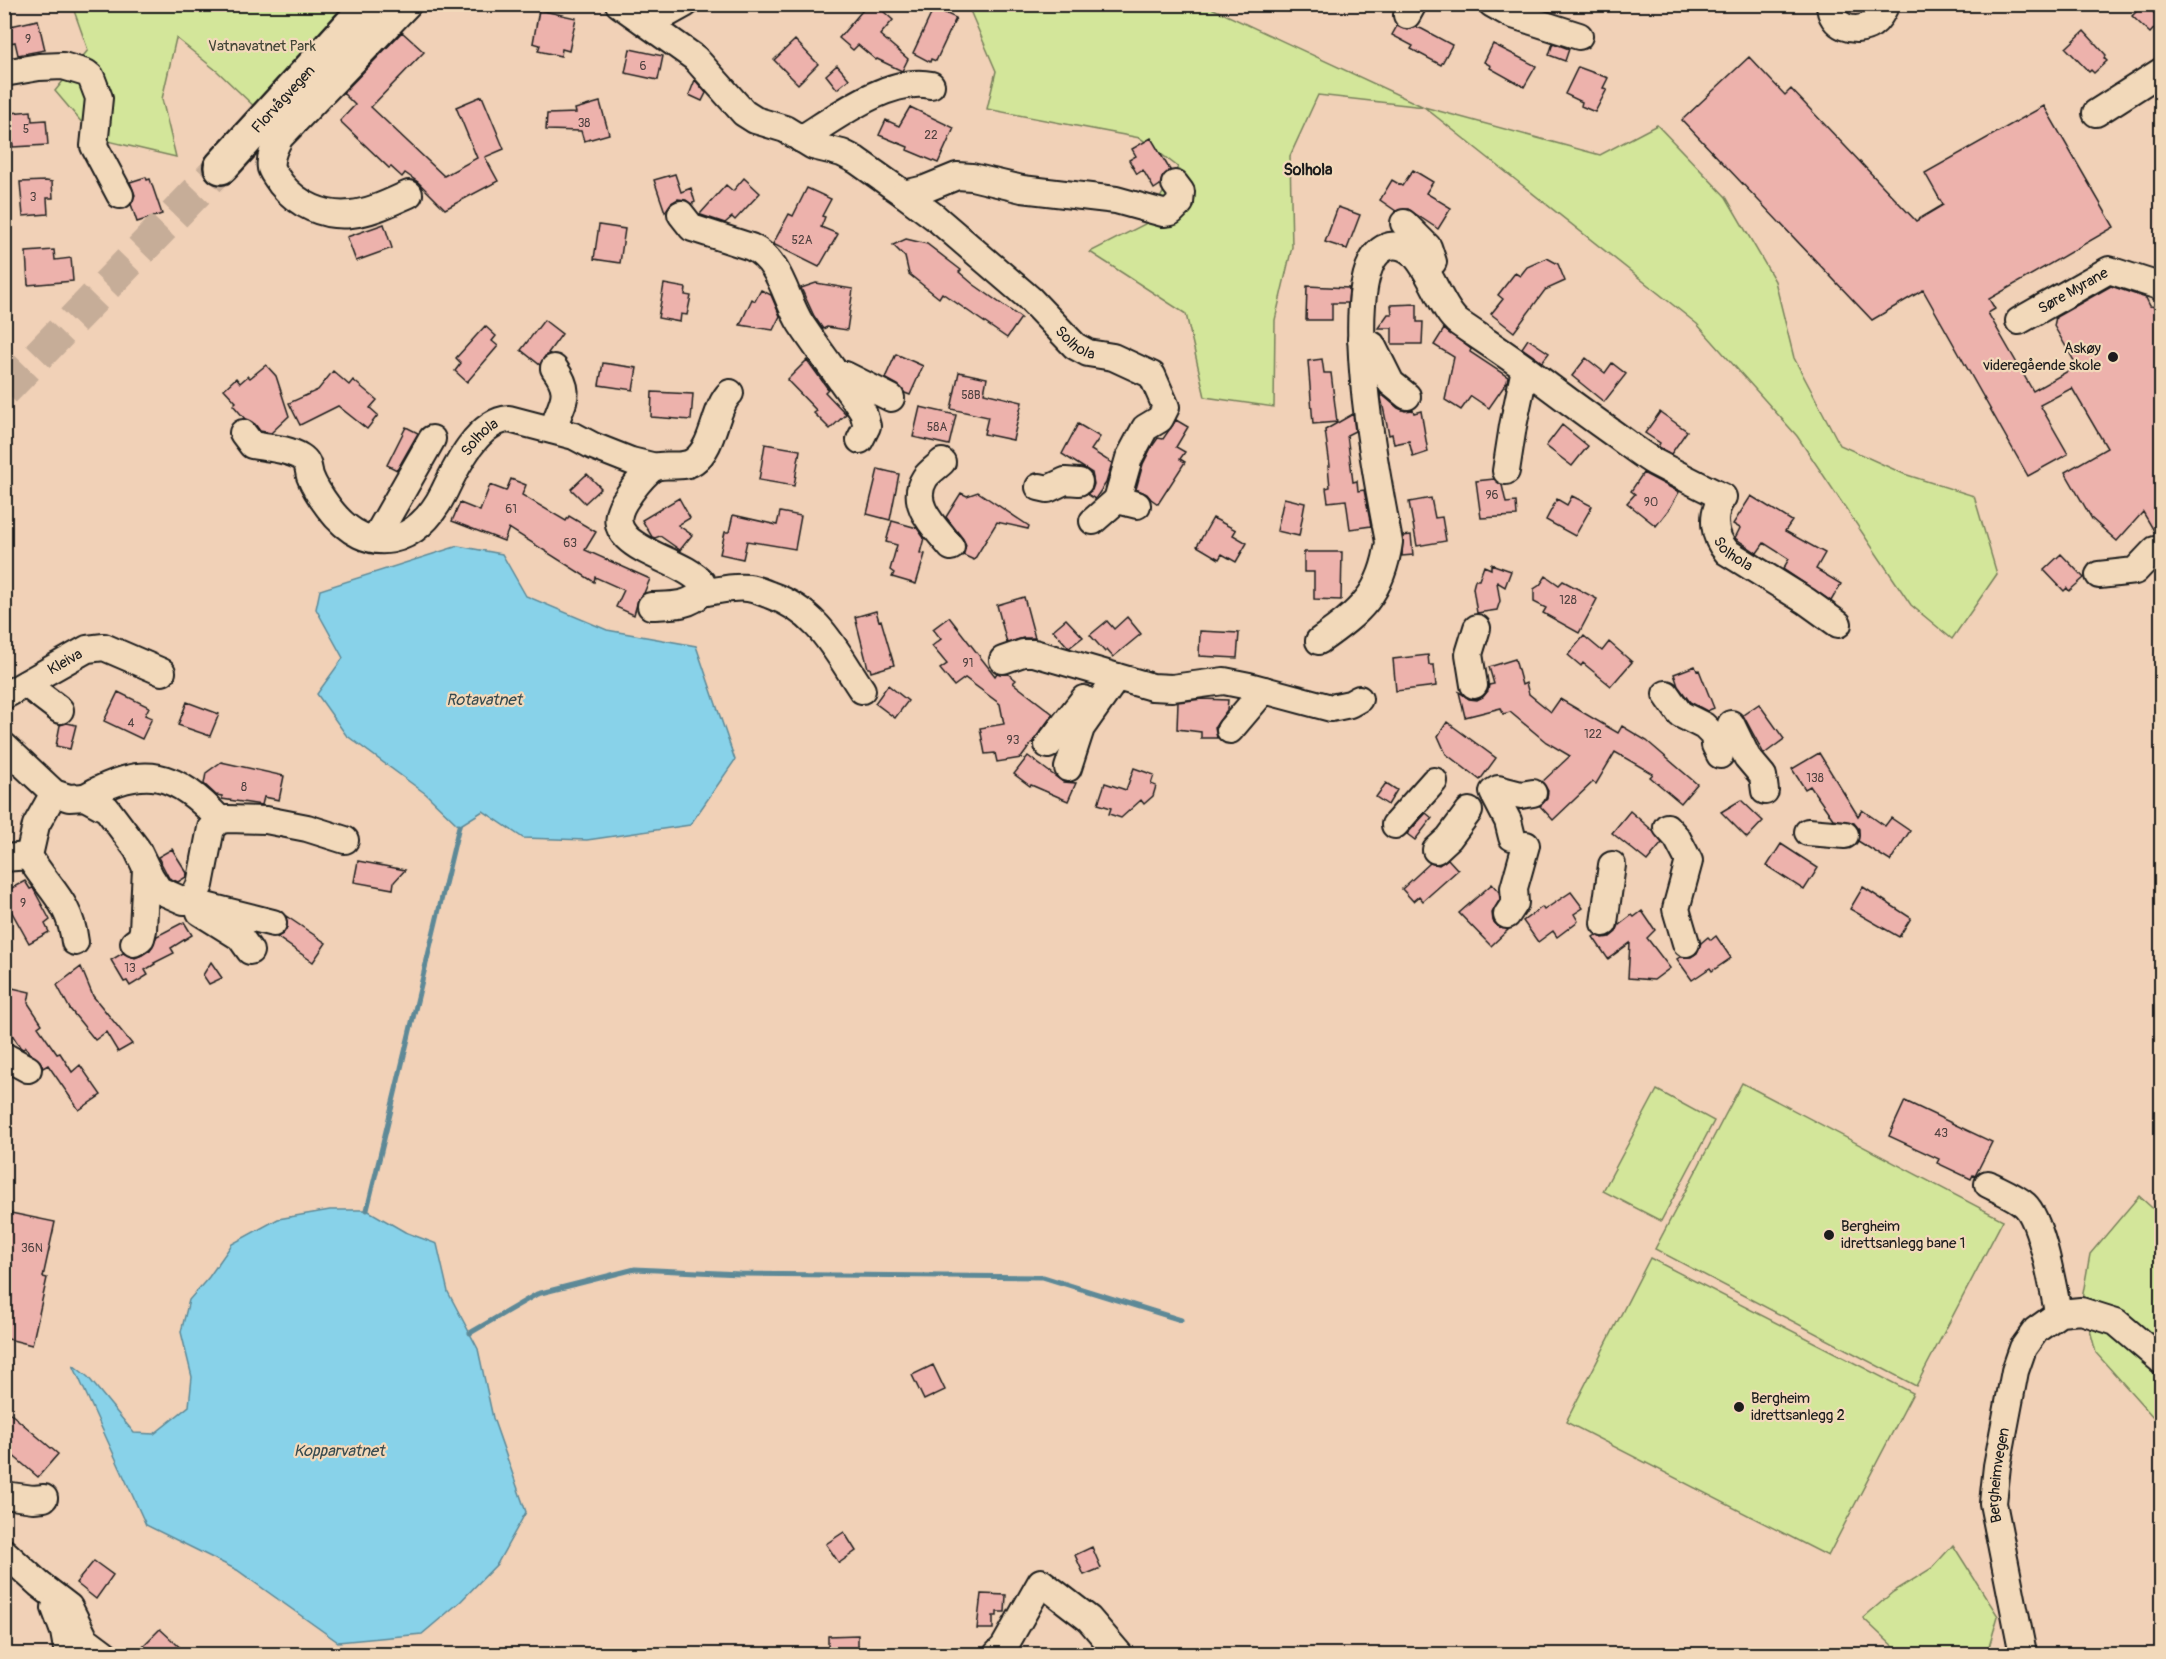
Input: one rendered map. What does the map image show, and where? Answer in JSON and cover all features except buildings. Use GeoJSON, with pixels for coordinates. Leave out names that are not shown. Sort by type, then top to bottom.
{"type":"FeatureCollection","features":[{"type":"Feature","properties":{"kind":"main road","name":"Florvågvegen"},"geometry":{"type":"LineString","coordinates":[[221,167],[370,4]]}},
{"type":"Feature","properties":{"kind":"street"},"geometry":{"type":"LineString","coordinates":[[408,4],[280,137],[272,154],[271,167],[285,189],[296,198],[309,207],[335,214],[364,212],[409,194]]}},
{"type":"Feature","properties":{"kind":"street","name":"Solhola"},"geometry":{"type":"LineString","coordinates":[[619,4],[695,58],[744,113],[755,120],[785,129],[813,146],[842,153],[856,160],[904,194],[1029,298],[1075,346],[1088,353],[1113,357],[1152,375],[1166,407],[1160,419],[1145,428],[1129,458],[1127,502],[1093,521]]}},
{"type":"Feature","properties":{"kind":"street"},"geometry":{"type":"LineString","coordinates":[[649,24],[685,4]]}},
{"type":"Feature","properties":{"kind":"street"},"geometry":{"type":"LineString","coordinates":[[1492,4],[1510,14],[1579,36]]}},
{"type":"Feature","properties":{"kind":"street"},"geometry":{"type":"LineString","coordinates":[[1830,4],[1830,10],[1838,24],[1856,30],[1872,23],[1880,16],[1886,4]]}},
{"type":"Feature","properties":{"kind":"street"},"geometry":{"type":"LineString","coordinates":[[4,73],[39,67],[63,66],[86,73],[91,77],[99,98],[94,146],[120,195]]}},
{"type":"Feature","properties":{"kind":"street"},"geometry":{"type":"LineString","coordinates":[[2096,112],[2162,71]]}},
{"type":"Feature","properties":{"kind":"street"},"geometry":{"type":"LineString","coordinates":[[801,139],[863,101],[884,92],[904,84],[931,85]]}},
{"type":"Feature","properties":{"kind":"street"},"geometry":{"type":"LineString","coordinates":[[904,194],[925,189],[957,176],[1022,189],[1116,200],[1162,213],[1171,212],[1180,203],[1181,192],[1175,184]]}},
{"type":"Feature","properties":{"kind":"street"},"geometry":{"type":"LineString","coordinates":[[681,214],[692,228],[759,250],[769,261],[800,321],[867,420],[866,432],[860,440]]}},
{"type":"Feature","properties":{"kind":"street","name":"Solhola"},"geometry":{"type":"LineString","coordinates":[[1404,223],[1428,247],[1436,269],[1440,297]]}},
{"type":"Feature","properties":{"kind":"street","name":"Solhola"},"geometry":{"type":"LineString","coordinates":[[1319,641],[1359,610],[1383,574],[1387,555],[1389,542],[1365,403],[1361,340],[1364,283],[1376,257],[1383,249],[1390,246],[1410,250],[1421,262],[1452,317],[1653,461],[1723,498],[1714,516],[1721,545],[1727,552],[1806,601],[1838,624]]}},
{"type":"Feature","properties":{"kind":"street","name":"Søre Myrane"},"geometry":{"type":"LineString","coordinates":[[2019,321],[2109,270],[2162,287]]}},
{"type":"Feature","properties":{"kind":"street"},"geometry":{"type":"LineString","coordinates":[[1361,340],[1372,345],[1391,383],[1407,396]]}},
{"type":"Feature","properties":{"kind":"street"},"geometry":{"type":"LineString","coordinates":[[553,430],[566,390],[555,368]]}},
{"type":"Feature","properties":{"kind":"street"},"geometry":{"type":"LineString","coordinates":[[1506,471],[1526,369]]}},
{"type":"Feature","properties":{"kind":"street"},"geometry":{"type":"LineString","coordinates":[[840,378],[845,375],[891,398]]}},
{"type":"Feature","properties":{"kind":"street","name":"Solhola"},"geometry":{"type":"LineString","coordinates":[[375,539],[389,542],[400,538],[418,525],[439,502],[469,447],[494,423],[509,419],[574,436],[632,461],[656,467],[682,466],[694,461],[702,453],[716,425],[725,397],[730,393]]}},
{"type":"Feature","properties":{"kind":"street","name":"Solhola"},"geometry":{"type":"LineString","coordinates":[[1609,430],[1625,435],[1675,459]]}},
{"type":"Feature","properties":{"kind":"street"},"geometry":{"type":"LineString","coordinates":[[243,433],[252,445],[302,457],[308,464],[311,478],[330,509],[348,527],[375,539],[432,440]]}},
{"type":"Feature","properties":{"kind":"street"},"geometry":{"type":"LineString","coordinates":[[942,462],[926,476],[920,489],[920,498],[922,509],[951,547]]}},
{"type":"Feature","properties":{"kind":"street"},"geometry":{"type":"LineString","coordinates":[[656,467],[642,477],[628,495],[617,517],[618,526],[627,539],[699,579],[702,583],[701,593]]}},
{"type":"Feature","properties":{"kind":"street"},"geometry":{"type":"LineString","coordinates":[[1039,487],[1048,489],[1065,481],[1079,482]]}},
{"type":"Feature","properties":{"kind":"street"},"geometry":{"type":"LineString","coordinates":[[2099,574],[2135,571],[2156,550],[2162,553]]}},
{"type":"Feature","properties":{"kind":"street"},"geometry":{"type":"LineString","coordinates":[[651,606],[677,604],[690,601],[701,593],[736,588],[750,588],[782,599],[803,611],[825,634],[862,690]]}},
{"type":"Feature","properties":{"kind":"street"},"geometry":{"type":"LineString","coordinates":[[1474,685],[1469,654],[1477,628]]}},
{"type":"Feature","properties":{"kind":"street","name":"Kleiva"},"geometry":{"type":"LineString","coordinates":[[15,690],[87,649],[104,647],[162,672]]}},
{"type":"Feature","properties":{"kind":"street"},"geometry":{"type":"LineString","coordinates":[[1004,660],[1035,652],[1106,669],[1152,687],[1180,687],[1224,681],[1331,708],[1350,704],[1359,699]]}},
{"type":"Feature","properties":{"kind":"street"},"geometry":{"type":"LineString","coordinates":[[1048,745],[1106,669]]}},
{"type":"Feature","properties":{"kind":"street"},"geometry":{"type":"LineString","coordinates":[[1068,768],[1081,728],[1106,669]]}},
{"type":"Feature","properties":{"kind":"street"},"geometry":{"type":"LineString","coordinates":[[15,690],[60,710]]}},
{"type":"Feature","properties":{"kind":"street"},"geometry":{"type":"LineString","coordinates":[[1230,730],[1264,690]]}},
{"type":"Feature","properties":{"kind":"street"},"geometry":{"type":"LineString","coordinates":[[1666,694],[1680,714],[1704,726],[1714,736],[1720,755]]}},
{"type":"Feature","properties":{"kind":"street"},"geometry":{"type":"LineString","coordinates":[[1731,724],[1747,757],[1762,776],[1765,791]]}},
{"type":"Feature","properties":{"kind":"street"},"geometry":{"type":"LineString","coordinates":[[4,746],[54,794],[69,798],[85,797],[105,785],[148,776],[174,782],[201,800],[220,820]]}},
{"type":"Feature","properties":{"kind":"street"},"geometry":{"type":"LineString","coordinates":[[1395,825],[1434,781]]}},
{"type":"Feature","properties":{"kind":"street"},"geometry":{"type":"LineString","coordinates":[[1507,915],[1515,903],[1519,841],[1493,792],[1498,789],[1521,795],[1533,793]]}},
{"type":"Feature","properties":{"kind":"street"},"geometry":{"type":"LineString","coordinates":[[54,794],[17,857],[65,906],[75,942]]}},
{"type":"Feature","properties":{"kind":"street"},"geometry":{"type":"LineString","coordinates":[[85,797],[107,809],[113,816],[137,849],[159,890],[184,901],[192,901],[273,922]]}},
{"type":"Feature","properties":{"kind":"street"},"geometry":{"type":"LineString","coordinates":[[1436,850],[1449,838],[1469,811]]}},
{"type":"Feature","properties":{"kind":"street"},"geometry":{"type":"LineString","coordinates":[[192,901],[200,885],[211,828],[220,820],[266,820],[345,840]]}},
{"type":"Feature","properties":{"kind":"street"},"geometry":{"type":"LineString","coordinates":[[1667,827],[1677,838],[1689,861],[1676,909],[1686,943]]}},
{"type":"Feature","properties":{"kind":"street"},"geometry":{"type":"LineString","coordinates":[[1809,832],[1845,835]]}},
{"type":"Feature","properties":{"kind":"street"},"geometry":{"type":"LineString","coordinates":[[134,944],[141,938],[143,930],[146,869]]}},
{"type":"Feature","properties":{"kind":"street"},"geometry":{"type":"LineString","coordinates":[[1604,923],[1612,869]]}},
{"type":"Feature","properties":{"kind":"street"},"geometry":{"type":"LineString","coordinates":[[192,901],[201,913],[240,937],[250,951]]}},
{"type":"Feature","properties":{"kind":"street"},"geometry":{"type":"LineString","coordinates":[[4,1056],[28,1070]]}},
{"type":"Feature","properties":{"kind":"street"},"geometry":{"type":"LineString","coordinates":[[1988,1184],[2019,1201],[2032,1215],[2043,1247],[2058,1312],[2081,1311],[2116,1322],[2162,1362]]}},
{"type":"Feature","properties":{"kind":"street","name":"Bergheimvegen"},"geometry":{"type":"LineString","coordinates":[[2023,1654],[1993,1503],[1997,1466],[2018,1361],[2023,1347],[2036,1330],[2060,1313]]}},
{"type":"Feature","properties":{"kind":"street"},"geometry":{"type":"LineString","coordinates":[[4,1495],[33,1499],[44,1498]]}},
{"type":"Feature","properties":{"kind":"street"},"geometry":{"type":"LineString","coordinates":[[4,1552],[69,1607],[85,1639],[105,1654]]}},
{"type":"Feature","properties":{"kind":"street"},"geometry":{"type":"LineString","coordinates":[[997,1654],[1004,1647],[1041,1582],[1089,1619],[1119,1654]]}},
{"type":"Feature","properties":{"kind":"street"},"geometry":{"type":"LineString","coordinates":[[46,1589],[64,1632],[68,1654]]}},
{"type":"Feature","properties":{"kind":"green space","name":"Vatnavatnet Park"},"geometry":{"type":"Polygon","coordinates":[[[72,5],[355,5],[258,110],[217,71],[176,38],[162,99],[176,157],[95,138],[55,91],[88,50],[72,5]]]}},
{"type":"Feature","properties":{"kind":"green space"},"geometry":{"type":"Polygon","coordinates":[[[966,5],[1205,5],[1424,107],[1318,95],[1290,156],[1292,247],[1275,320],[1274,407],[1205,397],[1186,314],[1090,252],[1145,224],[1178,167],[1140,138],[987,109],[996,71],[966,5]]]}},
{"type":"Feature","properties":{"kind":"green space"},"geometry":{"type":"Polygon","coordinates":[[[1424,107],[1600,155],[1657,125],[1726,197],[1775,281],[1794,358],[1840,445],[1904,474],[1974,496],[1997,574],[1952,639],[1911,605],[1797,436],[1697,324],[1424,107]]]}},
{"type":"Feature","properties":{"kind":"green space","name":"Bergheim idrettsanlegg bane 1"},"geometry":{"type":"Polygon","coordinates":[[[1742,1083],[2003,1220],[1916,1386],[1655,1249],[1742,1083]]]}},
{"type":"Feature","properties":{"kind":"green space"},"geometry":{"type":"Polygon","coordinates":[[[1657,1090],[1714,1121],[1661,1221],[1603,1191],[1657,1090]]]}},
{"type":"Feature","properties":{"kind":"green space"},"geometry":{"type":"Polygon","coordinates":[[[2139,1196],[2161,1216],[2161,1424],[2096,1353],[2082,1299],[2090,1254],[2139,1196]]]}},
{"type":"Feature","properties":{"kind":"green space","name":"Bergheim idrettsanlegg 2"},"geometry":{"type":"Polygon","coordinates":[[[1650,1258],[1913,1393],[1828,1556],[1566,1422],[1650,1258]]]}},
{"type":"Feature","properties":{"kind":"green space"},"geometry":{"type":"Polygon","coordinates":[[[1953,1545],[1998,1616],[1987,1654],[1895,1654],[1899,1652],[1863,1618],[1893,1592],[1932,1568],[1953,1545]]]}},
{"type":"Feature","properties":{"kind":"water","name":"Rotavatnet"},"geometry":{"type":"Polygon","coordinates":[[[458,546],[502,554],[526,596],[607,630],[696,646],[735,760],[690,825],[587,840],[523,838],[483,811],[459,826],[426,794],[346,735],[317,694],[343,658],[316,609],[320,590],[458,546]]]}},
{"type":"Feature","properties":{"kind":"water","name":"Kopparvatnet"},"geometry":{"type":"Polygon","coordinates":[[[330,1210],[367,1210],[405,1232],[437,1244],[448,1292],[478,1349],[493,1418],[526,1512],[497,1564],[461,1601],[422,1634],[338,1642],[237,1570],[146,1525],[73,1365],[88,1377],[134,1433],[154,1434],[189,1406],[192,1377],[181,1332],[189,1300],[209,1277],[232,1244],[278,1219],[330,1210]]]}},
{"type":"Feature","properties":{"kind":"waterway"},"geometry":{"type":"LineString","coordinates":[[367,1210],[459,826]]}},
{"type":"Feature","properties":{"kind":"waterway"},"geometry":{"type":"LineString","coordinates":[[470,1333],[537,1294],[635,1269],[740,1274],[1043,1277],[1181,1320]]}},
{"type":"Feature","properties":{"kind":"tunnel"},"geometry":{"type":"LineString","coordinates":[[4,391],[221,167]]}},
{"type":"Feature","properties":{"kind":"place","name":"Askøy videregående skole"},"geometry":{"type":"Point","coordinates":[2113,357]}},
{"type":"Feature","properties":{"kind":"place","name":"Bergheim idrettsanlegg bane 1"},"geometry":{"type":"Point","coordinates":[1829,1235]}},
{"type":"Feature","properties":{"kind":"place","name":"Bergheim idrettsanlegg 2"},"geometry":{"type":"Point","coordinates":[1739,1407]}},
{"type":"Feature","properties":{"kind":"district","name":"Solhola"},"geometry":{"type":"Point","coordinates":[1308,169]}}]}
